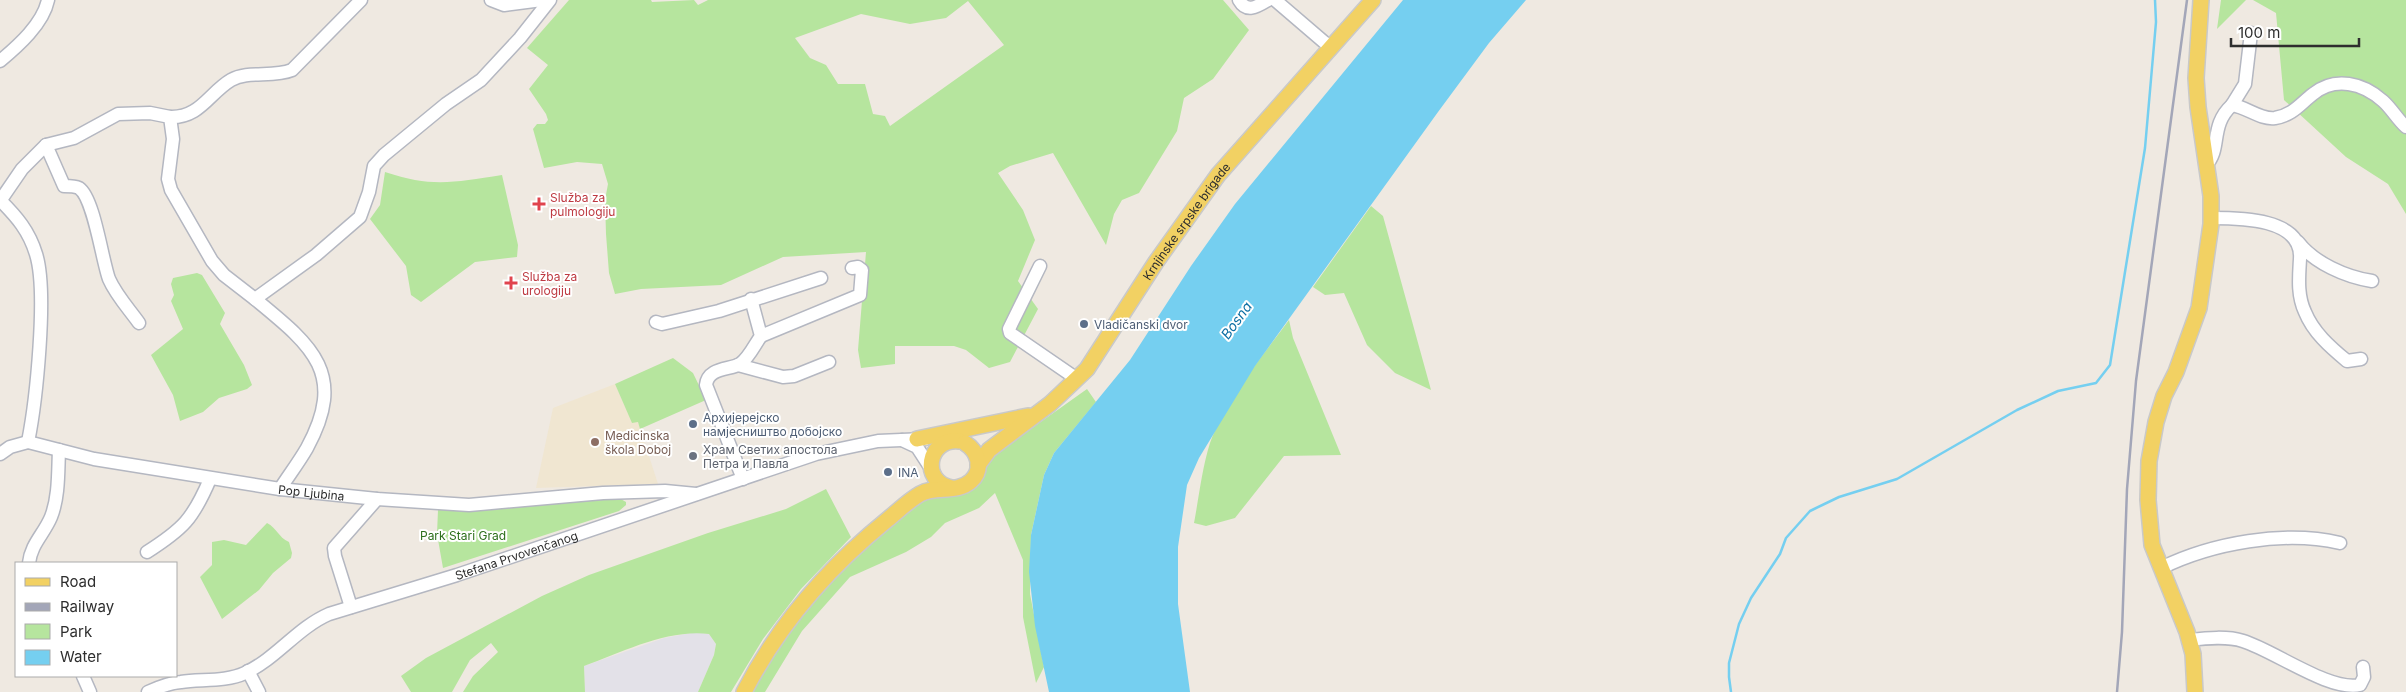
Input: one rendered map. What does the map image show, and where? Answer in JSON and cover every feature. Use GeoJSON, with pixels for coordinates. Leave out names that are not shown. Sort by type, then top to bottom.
{"type":"FeatureCollection","features":[{"type":"Feature","properties":{"kind":"main road","name":"Krnjinske srpske brigade"},"geometry":{"type":"LineString","coordinates":[[978,465],[989,450],[999,441],[1039,412],[1077,380],[1095,357],[1156,262],[1218,175],[1373,0]]}},
{"type":"Feature","properties":{"kind":"main road"},"geometry":{"type":"LineString","coordinates":[[2195,692],[2196,677],[2190,640],[2152,545],[2149,525],[2149,461],[2156,422],[2164,396],[2176,372],[2199,308],[2206,268],[2211,218],[2211,196],[2196,78],[2201,0]]}},
{"type":"Feature","properties":{"kind":"main road"},"geometry":{"type":"LineString","coordinates":[[917,439],[1013,420],[1039,412]]}},
{"type":"Feature","properties":{"kind":"main road"},"geometry":{"type":"LineString","coordinates":[[922,493],[931,468],[934,451],[947,441],[984,444],[999,441]]}},
{"type":"Feature","properties":{"kind":"main road"},"geometry":{"type":"LineString","coordinates":[[744,692],[788,623],[833,568],[870,534],[922,493],[964,486],[974,478],[978,465],[973,450],[965,443]]}},
{"type":"Feature","properties":{"kind":"main road"},"geometry":{"type":"LineString","coordinates":[[931,468],[938,482],[952,488]]}},
{"type":"Feature","properties":{"kind":"street"},"geometry":{"type":"LineString","coordinates":[[0,61],[34,26],[46,8],[48,0]]}},
{"type":"Feature","properties":{"kind":"street"},"geometry":{"type":"LineString","coordinates":[[0,454],[10,447],[28,442],[38,344],[39,266],[28,234],[20,219],[1,196],[22,168],[46,145],[74,138],[118,114],[150,113],[170,117],[192,114],[233,79],[280,75],[292,70],[361,0]]}},
{"type":"Feature","properties":{"kind":"street"},"geometry":{"type":"LineString","coordinates":[[491,0],[504,5],[547,0]]}},
{"type":"Feature","properties":{"kind":"street"},"geometry":{"type":"LineString","coordinates":[[255,300],[316,255],[360,217],[369,192],[374,166],[446,104],[481,80],[520,38],[547,0]]}},
{"type":"Feature","properties":{"kind":"street"},"geometry":{"type":"LineString","coordinates":[[1239,0],[1246,7],[1252,9],[1259,7],[1268,0]]}},
{"type":"Feature","properties":{"kind":"street"},"geometry":{"type":"LineString","coordinates":[[1275,0],[1331,48]]}},
{"type":"Feature","properties":{"kind":"street"},"geometry":{"type":"LineString","coordinates":[[2206,165],[2213,156],[2218,122],[2223,113],[2232,105],[2245,84],[2251,33]]}},
{"type":"Feature","properties":{"kind":"street"},"geometry":{"type":"LineString","coordinates":[[2232,105],[2241,106],[2265,117],[2290,115],[2314,93],[2331,84],[2351,83],[2368,90],[2383,101],[2406,127]]}},
{"type":"Feature","properties":{"kind":"street"},"geometry":{"type":"LineString","coordinates":[[170,117],[173,139],[168,179],[171,190],[212,261],[224,275],[288,326],[306,346],[323,372],[325,386],[321,418],[315,432],[280,489]]}},
{"type":"Feature","properties":{"kind":"street"},"geometry":{"type":"LineString","coordinates":[[46,145],[64,186],[78,188],[84,193],[95,223],[109,279],[114,290],[139,323]]}},
{"type":"Feature","properties":{"kind":"street"},"geometry":{"type":"LineString","coordinates":[[2211,218],[2238,218],[2281,227],[2288,231],[2303,248],[2333,268],[2346,274],[2372,280]]}},
{"type":"Feature","properties":{"kind":"street"},"geometry":{"type":"LineString","coordinates":[[2298,242],[2300,258],[2299,291],[2304,311],[2312,326],[2327,344],[2347,361],[2361,359]]}},
{"type":"Feature","properties":{"kind":"street"},"geometry":{"type":"LineString","coordinates":[[738,365],[761,336],[860,295],[862,270],[858,266],[852,268]]}},
{"type":"Feature","properties":{"kind":"street"},"geometry":{"type":"LineString","coordinates":[[1040,266],[1009,329],[1010,334],[1077,380]]}},
{"type":"Feature","properties":{"kind":"street"},"geometry":{"type":"LineString","coordinates":[[656,322],[662,324],[702,316],[822,278]]}},
{"type":"Feature","properties":{"kind":"street"},"geometry":{"type":"LineString","coordinates":[[752,299],[761,336]]}},
{"type":"Feature","properties":{"kind":"street"},"geometry":{"type":"LineString","coordinates":[[743,479],[706,385],[709,378],[726,367],[738,365],[783,377],[794,376],[829,362]]}},
{"type":"Feature","properties":{"kind":"street"},"geometry":{"type":"LineString","coordinates":[[897,439],[917,447],[931,468]]}},
{"type":"Feature","properties":{"kind":"street","name":"Stefana Prvovenčanog"},"geometry":{"type":"LineString","coordinates":[[148,692],[174,683],[221,678],[248,671],[276,654],[315,620],[351,607],[457,575],[816,454],[856,445],[897,439],[947,441]]}},
{"type":"Feature","properties":{"kind":"street","name":"Pop Ljubina"},"geometry":{"type":"LineString","coordinates":[[28,442],[103,461],[210,479],[280,489],[377,499],[470,505],[603,493],[629,494]]}},
{"type":"Feature","properties":{"kind":"street"},"geometry":{"type":"LineString","coordinates":[[30,562],[33,545],[52,515],[59,450]]}},
{"type":"Feature","properties":{"kind":"street"},"geometry":{"type":"LineString","coordinates":[[147,552],[182,528],[198,507],[210,479]]}},
{"type":"Feature","properties":{"kind":"street"},"geometry":{"type":"LineString","coordinates":[[629,494],[665,491],[700,494]]}},
{"type":"Feature","properties":{"kind":"street"},"geometry":{"type":"LineString","coordinates":[[629,494],[648,499],[658,508]]}},
{"type":"Feature","properties":{"kind":"street"},"geometry":{"type":"LineString","coordinates":[[629,494],[636,505],[634,516]]}},
{"type":"Feature","properties":{"kind":"street"},"geometry":{"type":"LineString","coordinates":[[351,607],[334,548],[377,499]]}},
{"type":"Feature","properties":{"kind":"street"},"geometry":{"type":"LineString","coordinates":[[2160,568],[2178,559],[2259,539],[2325,540],[2340,543]]}},
{"type":"Feature","properties":{"kind":"street"},"geometry":{"type":"LineString","coordinates":[[2190,640],[2228,638],[2245,641],[2314,678],[2350,686],[2360,685],[2364,677],[2363,667]]}},
{"type":"Feature","properties":{"kind":"street"},"geometry":{"type":"LineString","coordinates":[[248,671],[259,692]]}},
{"type":"Feature","properties":{"kind":"street"},"geometry":{"type":"LineString","coordinates":[[83,677],[90,692]]}},
{"type":"Feature","properties":{"kind":"shaded area","name":"Medicinska škola Doboj"},"geometry":{"type":"Polygon","coordinates":[[[615,384],[632,422],[638,422],[658,484],[536,488],[553,408],[615,384]]]}},
{"type":"Feature","properties":{"kind":"shaded area"},"geometry":{"type":"Polygon","coordinates":[[[696,632],[709,634],[716,644],[714,655],[698,692],[585,692],[584,666],[664,638],[696,632]]]}},
{"type":"Feature","properties":{"kind":"green space"},"geometry":{"type":"Polygon","coordinates":[[[569,0],[651,0],[652,2],[694,0],[698,5],[708,0],[1223,0],[1249,30],[1213,79],[1184,98],[1177,131],[1139,193],[1122,200],[1114,214],[1106,245],[1053,153],[1010,166],[998,173],[1023,210],[1035,240],[1018,281],[1038,309],[1010,362],[989,368],[966,350],[954,346],[895,346],[895,364],[861,368],[858,350],[866,252],[783,257],[721,285],[641,289],[615,294],[609,273],[606,234],[605,200],[608,184],[602,164],[577,162],[544,168],[533,129],[537,124],[545,124],[548,120],[529,89],[548,65],[527,48],[569,0]],[[968,1],[946,18],[910,24],[861,14],[795,38],[810,58],[826,65],[838,84],[865,84],[873,114],[885,116],[890,126],[1004,45],[968,1]]]}},
{"type":"Feature","properties":{"kind":"green space"},"geometry":{"type":"Polygon","coordinates":[[[2221,0],[2246,0],[2217,29],[2221,0]]]}},
{"type":"Feature","properties":{"kind":"green space"},"geometry":{"type":"Polygon","coordinates":[[[2253,0],[2406,0],[2406,214],[2388,184],[2346,157],[2284,100],[2276,13],[2253,0]]]}},
{"type":"Feature","properties":{"kind":"green space"},"geometry":{"type":"Polygon","coordinates":[[[385,172],[430,182],[457,181],[502,175],[518,245],[517,257],[475,262],[421,302],[411,295],[406,266],[370,219],[380,205],[385,172]]]}},
{"type":"Feature","properties":{"kind":"green space"},"geometry":{"type":"Polygon","coordinates":[[[1371,206],[1383,216],[1431,390],[1395,373],[1367,345],[1344,293],[1325,295],[1313,287],[1371,206]]]}},
{"type":"Feature","properties":{"kind":"green space"},"geometry":{"type":"Polygon","coordinates":[[[197,273],[202,275],[225,313],[220,324],[244,365],[252,385],[247,389],[219,398],[203,412],[180,421],[173,395],[151,355],[183,329],[171,301],[174,295],[171,284],[173,278],[197,273]]]}},
{"type":"Feature","properties":{"kind":"green space"},"geometry":{"type":"Polygon","coordinates":[[[1289,320],[1293,338],[1341,455],[1284,456],[1235,518],[1206,526],[1194,523],[1205,462],[1217,427],[1225,410],[1245,379],[1289,320]]]}},
{"type":"Feature","properties":{"kind":"green space"},"geometry":{"type":"Polygon","coordinates":[[[673,358],[693,373],[706,400],[640,429],[638,422],[632,423],[615,384],[673,358]]]}},
{"type":"Feature","properties":{"kind":"green space"},"geometry":{"type":"Polygon","coordinates":[[[1087,389],[1096,402],[1054,453],[1044,475],[1031,535],[1030,594],[1044,667],[1036,683],[1023,617],[1023,560],[995,493],[979,508],[945,523],[931,537],[906,552],[850,577],[802,631],[765,692],[753,692],[781,642],[797,619],[835,575],[856,555],[877,536],[928,499],[943,495],[969,493],[992,456],[1087,389]]]}},
{"type":"Feature","properties":{"kind":"green space"},"geometry":{"type":"Polygon","coordinates":[[[826,489],[851,537],[801,589],[763,639],[731,692],[698,692],[714,655],[716,644],[709,634],[693,633],[661,638],[584,666],[585,692],[463,692],[473,676],[498,652],[491,643],[470,660],[452,692],[411,692],[401,676],[426,658],[542,596],[589,575],[708,533],[786,509],[826,489]]]}},
{"type":"Feature","properties":{"kind":"green space","name":"Park Stari Grad"},"geometry":{"type":"Polygon","coordinates":[[[598,498],[619,498],[626,502],[626,505],[619,511],[443,568],[437,534],[438,510],[518,507],[598,498]]]}},
{"type":"Feature","properties":{"kind":"green space"},"geometry":{"type":"Polygon","coordinates":[[[267,523],[282,538],[289,542],[292,553],[291,558],[273,573],[259,590],[222,619],[200,577],[212,565],[212,542],[224,540],[246,545],[267,523]]]}},
{"type":"Feature","properties":{"kind":"water","name":"Bosna"},"geometry":{"type":"Polygon","coordinates":[[[1403,0],[1526,0],[1489,43],[1255,366],[1199,458],[1187,485],[1178,547],[1178,604],[1190,692],[1049,692],[1035,626],[1029,572],[1031,535],[1044,475],[1054,453],[1130,360],[1191,266],[1235,204],[1403,0]]]}},
{"type":"Feature","properties":{"kind":"waterway"},"geometry":{"type":"LineString","coordinates":[[1731,692],[1729,663],[1739,624],[1751,598],[1780,554],[1786,538],[1810,511],[1839,497],[1897,479],[2017,410],[2058,391],[2096,383],[2110,365],[2145,148],[2156,22],[2155,0]]}},
{"type":"Feature","properties":{"kind":"railway"},"geometry":{"type":"LineString","coordinates":[[2117,692],[2122,632],[2127,489],[2136,381],[2187,0]]}},
{"type":"Feature","properties":{"kind":"place","name":"Služba za pulmologiju"},"geometry":{"type":"Point","coordinates":[539,204]}},
{"type":"Feature","properties":{"kind":"place","name":"Služba za urologiju"},"geometry":{"type":"Point","coordinates":[511,283]}},
{"type":"Feature","properties":{"kind":"place","name":"Vladičanski dvor"},"geometry":{"type":"Point","coordinates":[1084,324]}},
{"type":"Feature","properties":{"kind":"place","name":"Архијерејско намјесништво добојско"},"geometry":{"type":"Point","coordinates":[693,424]}},
{"type":"Feature","properties":{"kind":"place","name":"Medicinska škola Doboj"},"geometry":{"type":"Point","coordinates":[595,442]}},
{"type":"Feature","properties":{"kind":"place","name":"Храм Светих апостола Петра и Павла"},"geometry":{"type":"Point","coordinates":[693,456]}},
{"type":"Feature","properties":{"kind":"place","name":"INA"},"geometry":{"type":"Point","coordinates":[888,472]}}]}
